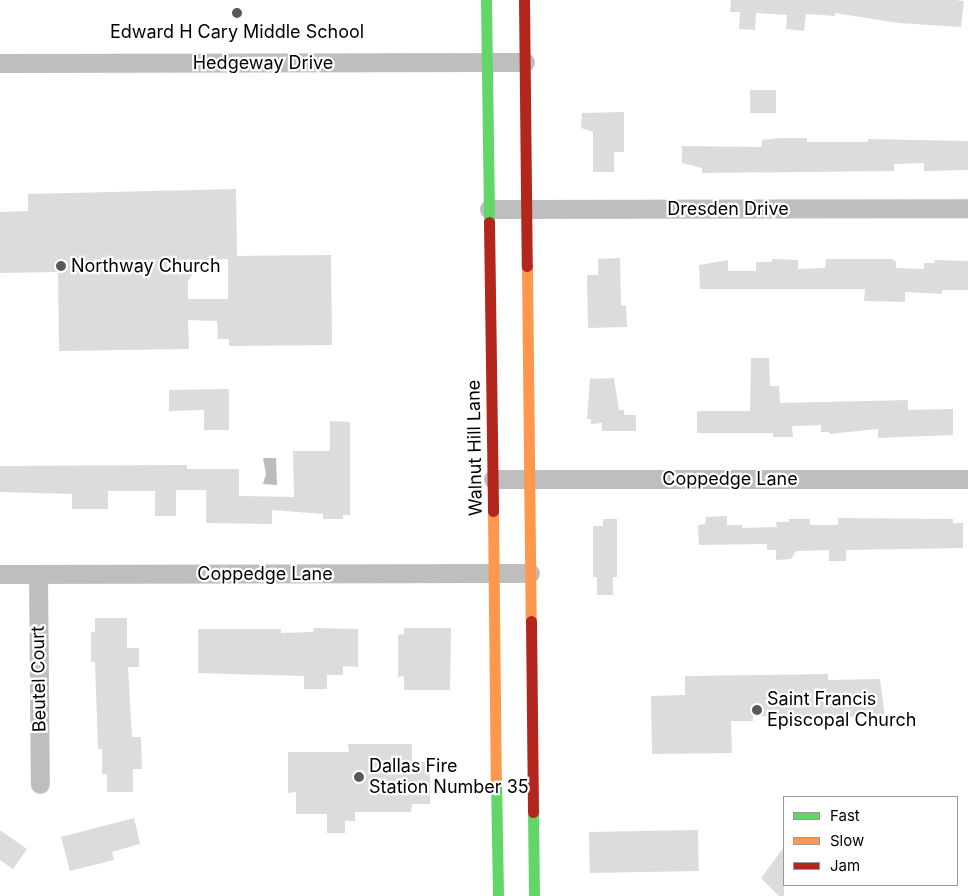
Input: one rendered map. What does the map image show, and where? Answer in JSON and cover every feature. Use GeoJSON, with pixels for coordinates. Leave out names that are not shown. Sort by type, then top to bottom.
{"type":"FeatureCollection","features":[{"type":"Feature","properties":{"kind":"main road","name":"Walnut Hill Lane"},"geometry":{"type":"LineString","coordinates":[[486,0],[489,209],[496,358],[492,478],[501,766],[502,866],[498,896]]}},
{"type":"Feature","properties":{"kind":"main road"},"geometry":{"type":"LineString","coordinates":[[524,0],[527,209],[525,358],[530,573],[529,865],[534,896]]}},
{"type":"Feature","properties":{"kind":"street","name":"Hedgeway Drive"},"geometry":{"type":"LineString","coordinates":[[0,63],[525,62]]}},
{"type":"Feature","properties":{"kind":"street","name":"Dresden Drive"},"geometry":{"type":"LineString","coordinates":[[489,209],[968,208]]}},
{"type":"Feature","properties":{"kind":"street","name":"Coppedge Lane"},"geometry":{"type":"LineString","coordinates":[[492,478],[968,479]]}},
{"type":"Feature","properties":{"kind":"street","name":"Coppedge Lane"},"geometry":{"type":"LineString","coordinates":[[0,574],[530,573]]}},
{"type":"Feature","properties":{"kind":"street","name":"Beutel Court"},"geometry":{"type":"LineString","coordinates":[[38,574],[40,784]]}},
{"type":"Feature","properties":{"kind":"shaded area"},"geometry":{"type":"Polygon","coordinates":[[[263,458],[276,458],[277,485],[263,484],[266,474],[263,458]]]}},
{"type":"Feature","properties":{"kind":"building"},"geometry":{"type":"Polygon","coordinates":[[[731,0],[964,1],[961,27],[898,23],[835,13],[835,16],[806,14],[804,31],[786,29],[787,15],[756,13],[755,30],[739,29],[740,12],[730,12],[731,0]]]}},
{"type":"Feature","properties":{"kind":"building"},"geometry":{"type":"Polygon","coordinates":[[[750,90],[776,90],[776,113],[750,113],[750,90]]]}},
{"type":"Feature","properties":{"kind":"building"},"geometry":{"type":"Polygon","coordinates":[[[624,112],[624,152],[614,152],[614,172],[593,172],[593,132],[581,128],[582,113],[624,112]]]}},
{"type":"Feature","properties":{"kind":"building"},"geometry":{"type":"Polygon","coordinates":[[[807,138],[807,142],[868,142],[868,139],[968,141],[968,170],[924,171],[924,163],[894,164],[894,171],[702,173],[702,168],[682,163],[682,146],[762,147],[762,140],[807,138]]]}},
{"type":"Feature","properties":{"kind":"building","name":"Northway Church"},"geometry":{"type":"Polygon","coordinates":[[[236,189],[237,256],[331,255],[332,345],[229,346],[229,339],[218,339],[217,321],[188,320],[189,349],[59,351],[58,272],[0,273],[0,212],[28,211],[28,194],[236,189]],[[228,259],[203,260],[188,281],[188,299],[228,299],[228,259]]]}},
{"type":"Feature","properties":{"kind":"building"},"geometry":{"type":"Polygon","coordinates":[[[620,258],[621,306],[626,305],[627,327],[588,328],[587,275],[598,275],[598,259],[620,258]]]}},
{"type":"Feature","properties":{"kind":"building"},"geometry":{"type":"Polygon","coordinates":[[[772,259],[798,260],[798,269],[825,268],[826,259],[892,259],[896,262],[896,268],[924,269],[924,263],[935,263],[935,260],[968,261],[968,290],[942,290],[942,294],[905,292],[905,302],[864,301],[865,289],[700,289],[699,265],[728,260],[728,271],[756,271],[756,262],[772,262],[772,259]]]}},
{"type":"Feature","properties":{"kind":"building"},"geometry":{"type":"Polygon","coordinates":[[[751,358],[769,358],[770,386],[779,386],[780,403],[908,400],[908,410],[953,409],[953,435],[878,438],[878,429],[829,434],[829,432],[821,432],[821,425],[792,426],[793,437],[773,437],[773,433],[697,433],[697,411],[750,411],[751,358]]]}},
{"type":"Feature","properties":{"kind":"building"},"geometry":{"type":"Polygon","coordinates":[[[614,378],[619,410],[624,410],[624,415],[636,415],[636,431],[602,431],[602,423],[591,424],[591,419],[587,419],[590,379],[614,378]]]}},
{"type":"Feature","properties":{"kind":"building"},"geometry":{"type":"Polygon","coordinates":[[[229,389],[229,430],[204,430],[204,410],[169,411],[169,390],[229,389]]]}},
{"type":"Feature","properties":{"kind":"building"},"geometry":{"type":"Polygon","coordinates":[[[330,421],[350,422],[350,515],[343,515],[343,519],[323,519],[323,514],[272,510],[272,524],[206,523],[206,490],[176,490],[176,516],[155,516],[155,491],[108,491],[108,509],[72,509],[72,494],[0,492],[0,466],[187,465],[187,469],[239,469],[239,496],[294,497],[293,451],[330,451],[330,421]]]}},
{"type":"Feature","properties":{"kind":"building"},"geometry":{"type":"Polygon","coordinates":[[[727,516],[727,525],[742,525],[742,528],[777,527],[776,522],[789,522],[789,519],[810,519],[810,525],[838,525],[838,518],[953,519],[953,523],[963,523],[963,548],[846,550],[846,561],[829,561],[829,550],[796,551],[791,559],[776,560],[776,550],[767,550],[767,544],[699,545],[698,525],[705,524],[706,517],[727,516]]]}},
{"type":"Feature","properties":{"kind":"building"},"geometry":{"type":"Polygon","coordinates":[[[603,519],[617,519],[617,577],[613,577],[613,595],[597,595],[597,577],[593,577],[593,526],[603,526],[603,519]]]}},
{"type":"Feature","properties":{"kind":"building"},"geometry":{"type":"Polygon","coordinates":[[[95,618],[127,618],[127,648],[139,648],[139,667],[128,667],[132,737],[141,737],[142,769],[133,769],[133,792],[107,792],[107,774],[102,774],[102,749],[98,749],[95,662],[91,662],[91,632],[95,632],[95,618]]]}},
{"type":"Feature","properties":{"kind":"building"},"geometry":{"type":"Polygon","coordinates":[[[314,628],[358,629],[358,667],[343,666],[343,675],[327,675],[327,689],[304,689],[304,676],[198,673],[198,629],[281,629],[281,633],[313,632],[314,628]]]}},
{"type":"Feature","properties":{"kind":"building"},"geometry":{"type":"Polygon","coordinates":[[[404,628],[451,628],[450,690],[404,690],[404,676],[398,677],[398,635],[404,634],[404,628]]]}},
{"type":"Feature","properties":{"kind":"building","name":"Saint Francis Episcopal Church"},"geometry":{"type":"Polygon","coordinates":[[[828,674],[828,680],[880,679],[885,717],[753,716],[753,721],[731,721],[732,753],[652,754],[651,696],[685,695],[685,676],[828,674]]]}},
{"type":"Feature","properties":{"kind":"building","name":"Dallas Fire Station Number 35"},"geometry":{"type":"Polygon","coordinates":[[[348,744],[412,744],[412,762],[430,762],[430,804],[412,804],[411,812],[355,812],[355,821],[345,821],[345,833],[327,833],[327,814],[296,814],[296,792],[288,793],[288,752],[349,752],[348,744]]]}},
{"type":"Feature","properties":{"kind":"building"},"geometry":{"type":"Polygon","coordinates":[[[134,818],[140,844],[112,852],[114,860],[70,871],[61,837],[134,818]]]}},
{"type":"Feature","properties":{"kind":"building"},"geometry":{"type":"Polygon","coordinates":[[[0,830],[27,849],[13,869],[0,860],[0,830]]]}},
{"type":"Feature","properties":{"kind":"building"},"geometry":{"type":"Polygon","coordinates":[[[698,830],[699,871],[590,873],[589,832],[698,830]]]}},
{"type":"Feature","properties":{"kind":"building"},"geometry":{"type":"Polygon","coordinates":[[[783,848],[784,896],[779,896],[761,878],[783,848]]]}},
{"type":"Feature","properties":{"kind":"traffic: fast"},"geometry":{"type":"LineString","coordinates":[[486,0],[489,222]]}},
{"type":"Feature","properties":{"kind":"traffic: fast"},"geometry":{"type":"LineString","coordinates":[[496,780],[498,896]]}},
{"type":"Feature","properties":{"kind":"traffic: fast"},"geometry":{"type":"LineString","coordinates":[[533,812],[534,896]]}},
{"type":"Feature","properties":{"kind":"traffic: slow"},"geometry":{"type":"LineString","coordinates":[[527,266],[531,621]]}},
{"type":"Feature","properties":{"kind":"traffic: slow"},"geometry":{"type":"LineString","coordinates":[[493,511],[496,780]]}},
{"type":"Feature","properties":{"kind":"traffic: jam"},"geometry":{"type":"LineString","coordinates":[[524,0],[527,266]]}},
{"type":"Feature","properties":{"kind":"traffic: jam"},"geometry":{"type":"LineString","coordinates":[[489,222],[493,511]]}},
{"type":"Feature","properties":{"kind":"traffic: jam"},"geometry":{"type":"LineString","coordinates":[[531,621],[533,812]]}},
{"type":"Feature","properties":{"kind":"place","name":"Edward H Cary Middle School"},"geometry":{"type":"Point","coordinates":[237,13]}},
{"type":"Feature","properties":{"kind":"place","name":"Northway Church"},"geometry":{"type":"Point","coordinates":[61,266]}},
{"type":"Feature","properties":{"kind":"place","name":"Saint Francis Episcopal Church"},"geometry":{"type":"Point","coordinates":[757,710]}},
{"type":"Feature","properties":{"kind":"place","name":"Dallas Fire Station Number 35"},"geometry":{"type":"Point","coordinates":[359,777]}}]}
